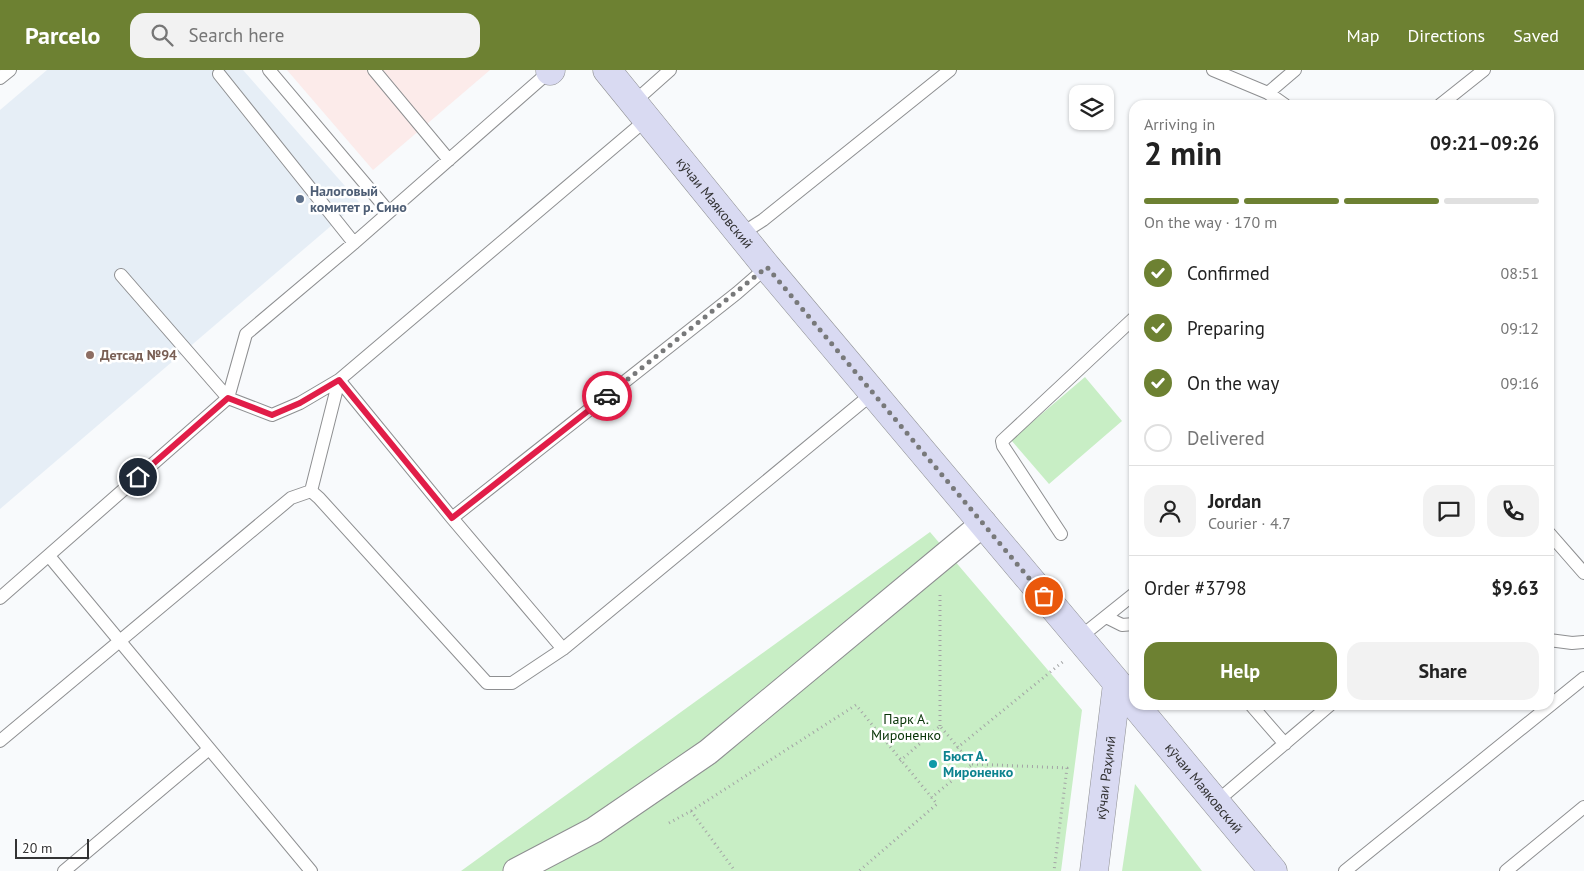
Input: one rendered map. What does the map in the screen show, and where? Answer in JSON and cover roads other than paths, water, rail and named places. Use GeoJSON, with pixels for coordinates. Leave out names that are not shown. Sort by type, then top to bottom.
{"type":"FeatureCollection","features":[{"type":"Feature","properties":{"kind":"street","name":"кӯчаи Маяковский"},"geometry":{"type":"LineString","coordinates":[[607,70],[767,267],[1129,697]]}},
{"type":"Feature","properties":{"kind":"street"},"geometry":{"type":"LineString","coordinates":[[516,871],[594,830],[708,752],[984,523]]}},
{"type":"Feature","properties":{"kind":"street","name":"кӯчаи Раҳимӣ"},"geometry":{"type":"LineString","coordinates":[[1094,871],[1129,697]]}},
{"type":"Feature","properties":{"kind":"street","name":"кӯчаи Маяковский"},"geometry":{"type":"LineString","coordinates":[[1140,710],[1273,871]]}},
{"type":"Feature","properties":{"kind":"lane"},"geometry":{"type":"LineString","coordinates":[[0,78],[10,70]]}},
{"type":"Feature","properties":{"kind":"lane"},"geometry":{"type":"LineString","coordinates":[[269,70],[389,212]]}},
{"type":"Feature","properties":{"kind":"lane"},"geometry":{"type":"LineString","coordinates":[[374,70],[449,160]]}},
{"type":"Feature","properties":{"kind":"lane"},"geometry":{"type":"LineString","coordinates":[[0,598],[228,398],[246,334],[354,243],[551,70]]}},
{"type":"Feature","properties":{"kind":"lane"},"geometry":{"type":"LineString","coordinates":[[121,275],[228,398],[272,415],[300,403],[339,380],[641,111],[670,70]]}},
{"type":"Feature","properties":{"kind":"lane"},"geometry":{"type":"LineString","coordinates":[[741,234],[763,220],[950,70]]}},
{"type":"Feature","properties":{"kind":"lane"},"geometry":{"type":"LineString","coordinates":[[1213,70],[1268,93],[1278,100]]}},
{"type":"Feature","properties":{"kind":"lane"},"geometry":{"type":"LineString","coordinates":[[1268,93],[1295,70]]}},
{"type":"Feature","properties":{"kind":"lane"},"geometry":{"type":"LineString","coordinates":[[1446,100],[1484,70]]}},
{"type":"Feature","properties":{"kind":"lane"},"geometry":{"type":"LineString","coordinates":[[219,74],[354,243]]}},
{"type":"Feature","properties":{"kind":"lane"},"geometry":{"type":"LineString","coordinates":[[452,518],[767,267]]}},
{"type":"Feature","properties":{"kind":"lane"},"geometry":{"type":"LineString","coordinates":[[1061,534],[1002,446],[1002,441],[1129,323]]}},
{"type":"Feature","properties":{"kind":"lane"},"geometry":{"type":"LineString","coordinates":[[311,491],[339,380]]}},
{"type":"Feature","properties":{"kind":"lane"},"geometry":{"type":"LineString","coordinates":[[339,380],[563,649]]}},
{"type":"Feature","properties":{"kind":"lane"},"geometry":{"type":"LineString","coordinates":[[311,491],[487,683],[512,683],[563,649],[873,393]]}},
{"type":"Feature","properties":{"kind":"lane"},"geometry":{"type":"LineString","coordinates":[[0,741],[291,498],[311,491]]}},
{"type":"Feature","properties":{"kind":"lane"},"geometry":{"type":"LineString","coordinates":[[1554,539],[1584,573]]}},
{"type":"Feature","properties":{"kind":"lane"},"geometry":{"type":"LineString","coordinates":[[48,556],[311,871]]}},
{"type":"Feature","properties":{"kind":"lane"},"geometry":{"type":"LineString","coordinates":[[1082,641],[1106,617],[1129,598]]}},
{"type":"Feature","properties":{"kind":"lane"},"geometry":{"type":"LineString","coordinates":[[1106,617],[1122,625],[1129,624]]}},
{"type":"Feature","properties":{"kind":"lane"},"geometry":{"type":"LineString","coordinates":[[1554,641],[1572,643],[1584,642]]}},
{"type":"Feature","properties":{"kind":"lane"},"geometry":{"type":"LineString","coordinates":[[1554,702],[1584,678]]}},
{"type":"Feature","properties":{"kind":"lane"},"geometry":{"type":"LineString","coordinates":[[1255,710],[1285,744]]}},
{"type":"Feature","properties":{"kind":"lane"},"geometry":{"type":"LineString","coordinates":[[1216,802],[1324,710]]}},
{"type":"Feature","properties":{"kind":"lane"},"geometry":{"type":"LineString","coordinates":[[1345,871],[1544,710]]}},
{"type":"Feature","properties":{"kind":"lane"},"geometry":{"type":"LineString","coordinates":[[64,871],[209,749]]}},
{"type":"Feature","properties":{"kind":"lane"},"geometry":{"type":"LineString","coordinates":[[1506,871],[1584,807]]}},
{"type":"Feature","properties":{"kind":"place","name":"Налоговый комитет р. Сино"},"geometry":{"type":"Point","coordinates":[300,199]}},
{"type":"Feature","properties":{"kind":"place","name":"Детсад №94"},"geometry":{"type":"Point","coordinates":[90,355]}},
{"type":"Feature","properties":{"kind":"place","name":"Бюст А. Мироненко"},"geometry":{"type":"Point","coordinates":[933,764]}},
{"type":"Feature","properties":{"kind":"park label","name":"Парк А. Мироненко"},"geometry":{"type":"Point","coordinates":[906,728]}}]}
